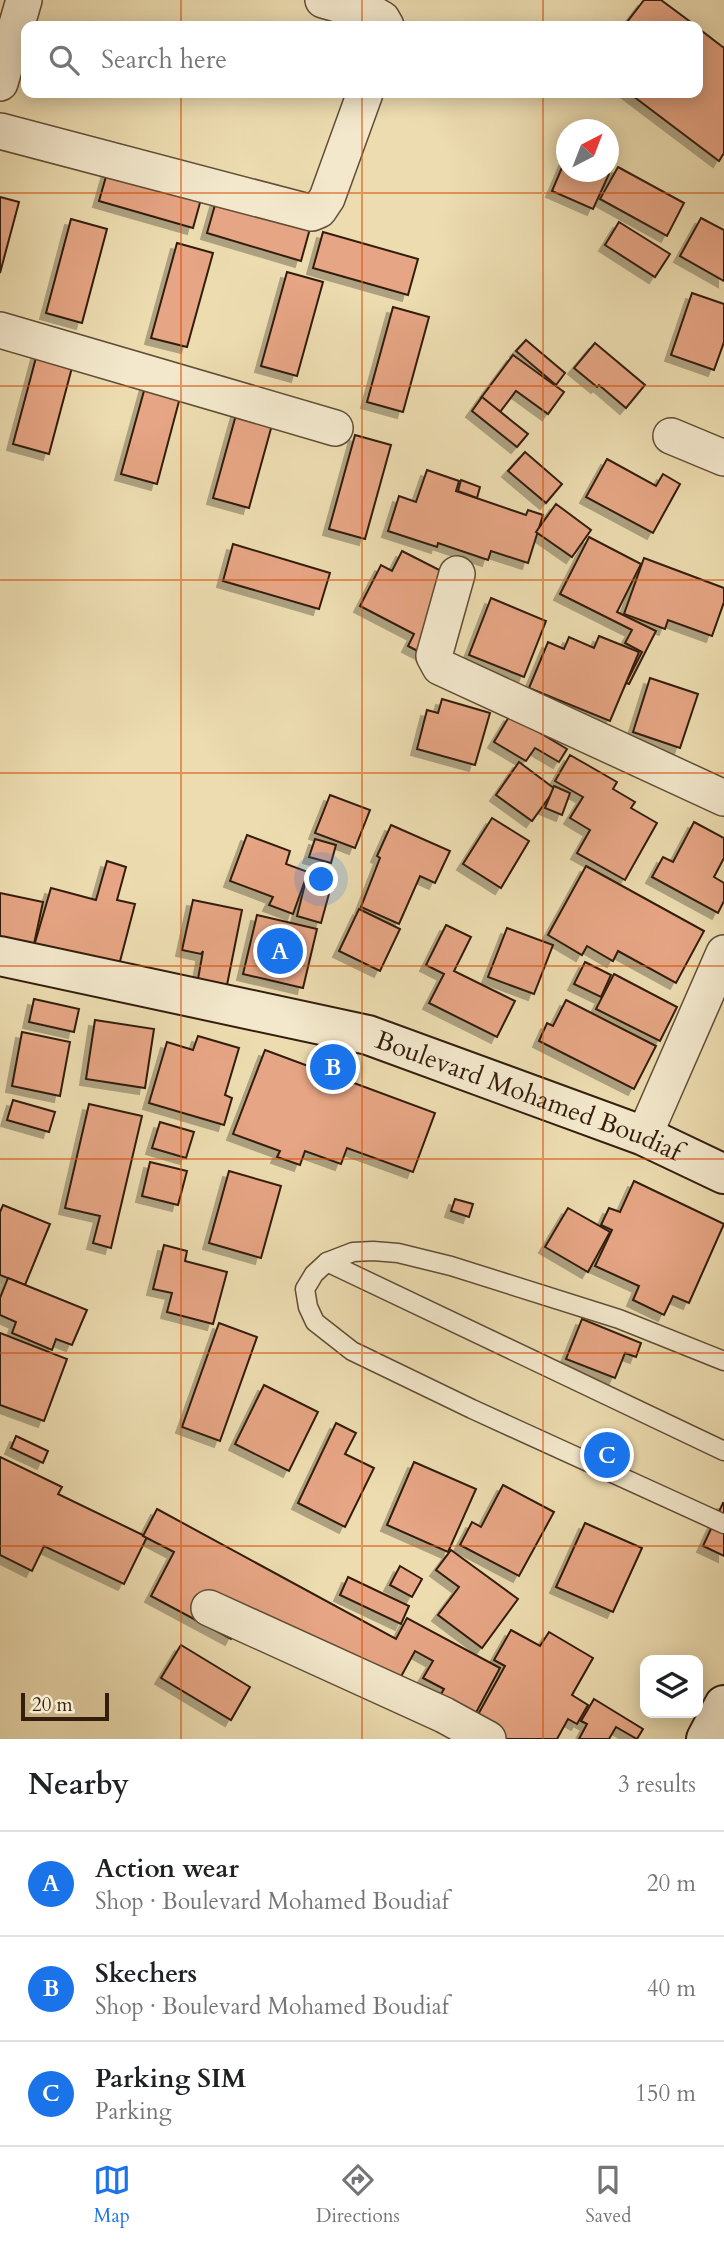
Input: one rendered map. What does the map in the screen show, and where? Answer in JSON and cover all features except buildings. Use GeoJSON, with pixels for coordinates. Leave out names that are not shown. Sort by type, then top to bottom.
{"type":"FeatureCollection","features":[{"type":"Feature","properties":{"kind":"main road","name":"Boulevard Mohamed Boudiaf"},"geometry":{"type":"LineString","coordinates":[[0,956],[368,1035],[644,1136],[724,1174]]}},
{"type":"Feature","properties":{"kind":"main road"},"geometry":{"type":"LineString","coordinates":[[706,1739],[724,1705]]}},
{"type":"Feature","properties":{"kind":"street"},"geometry":{"type":"LineString","coordinates":[[0,83],[24,0]]}},
{"type":"Feature","properties":{"kind":"street"},"geometry":{"type":"LineString","coordinates":[[323,0],[374,15],[383,21]]}},
{"type":"Feature","properties":{"kind":"street"},"geometry":{"type":"LineString","coordinates":[[0,131],[312,213],[319,210],[327,198],[363,98]]}},
{"type":"Feature","properties":{"kind":"street"},"geometry":{"type":"LineString","coordinates":[[0,331],[335,428]]}},
{"type":"Feature","properties":{"kind":"street"},"geometry":{"type":"LineString","coordinates":[[671,436],[724,458]]}},
{"type":"Feature","properties":{"kind":"street"},"geometry":{"type":"LineString","coordinates":[[457,575],[434,656],[440,667],[724,797]]}},
{"type":"Feature","properties":{"kind":"street"},"geometry":{"type":"LineString","coordinates":[[644,1136],[724,953]]}},
{"type":"Feature","properties":{"kind":"street"},"geometry":{"type":"LineString","coordinates":[[209,1608],[444,1714],[488,1739]]}},
{"type":"Feature","properties":{"kind":"lane"},"geometry":{"type":"LineString","coordinates":[[724,1361],[619,1319],[451,1266],[398,1253],[353,1252],[327,1262],[314,1273],[305,1289],[315,1322],[352,1351],[724,1524]]}},
{"type":"Feature","properties":{"kind":"lane"},"geometry":{"type":"LineString","coordinates":[[327,1262],[724,1451]]}},
{"type":"Feature","properties":{"kind":"place","name":"Action wear"},"geometry":{"type":"Point","coordinates":[280,951]}},
{"type":"Feature","properties":{"kind":"place","name":"Skechers"},"geometry":{"type":"Point","coordinates":[333,1067]}},
{"type":"Feature","properties":{"kind":"place","name":"Parking SIM"},"geometry":{"type":"Point","coordinates":[607,1455]}}]}
